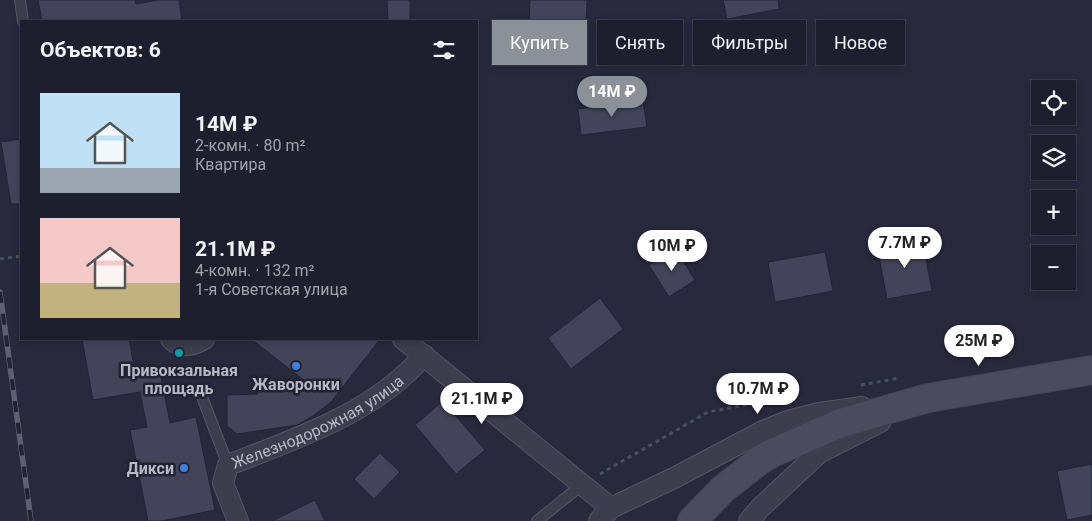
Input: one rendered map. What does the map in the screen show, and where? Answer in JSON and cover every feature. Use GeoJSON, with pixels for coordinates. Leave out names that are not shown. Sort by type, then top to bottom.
{"type":"FeatureCollection","features":[{"type":"Feature","properties":{"kind":"main road"},"geometry":{"type":"LineString","coordinates":[[692,521],[723,489],[746,469],[772,453],[841,424],[928,398],[1092,370]]}},
{"type":"Feature","properties":{"kind":"street"},"geometry":{"type":"LineString","coordinates":[[172,340],[184,345],[196,344],[202,340]]}},
{"type":"Feature","properties":{"kind":"street"},"geometry":{"type":"LineString","coordinates":[[404,340],[591,479],[607,516],[763,431],[788,421],[818,413],[928,398]]}},
{"type":"Feature","properties":{"kind":"street","name":"Железнодорожная улица"},"geometry":{"type":"LineString","coordinates":[[238,521],[223,483],[228,465],[310,433],[362,406],[403,376],[424,355]]}},
{"type":"Feature","properties":{"kind":"street"},"geometry":{"type":"LineString","coordinates":[[749,521],[760,508],[819,453],[860,430],[900,414],[928,398]]}},
{"type":"Feature","properties":{"kind":"lane"},"geometry":{"type":"LineString","coordinates":[[20,0],[23,20]]}},
{"type":"Feature","properties":{"kind":"lane"},"geometry":{"type":"LineString","coordinates":[[199,389],[228,465]]}},
{"type":"Feature","properties":{"kind":"lane"},"geometry":{"type":"LineString","coordinates":[[537,521],[591,479]]}},
{"type":"Feature","properties":{"kind":"path"},"geometry":{"type":"LineString","coordinates":[[0,260],[20,256]]}},
{"type":"Feature","properties":{"kind":"path"},"geometry":{"type":"LineString","coordinates":[[856,386],[905,377]]}},
{"type":"Feature","properties":{"kind":"path"},"geometry":{"type":"LineString","coordinates":[[591,479],[708,412],[787,398]]}},
{"type":"Feature","properties":{"kind":"building"},"geometry":{"type":"Polygon","coordinates":[[[38,0],[135,0],[136,4],[158,0],[179,0],[182,20],[42,20],[38,0]]]}},
{"type":"Feature","properties":{"kind":"building"},"geometry":{"type":"Polygon","coordinates":[[[387,0],[410,0],[410,20],[388,20],[387,0]]]}},
{"type":"Feature","properties":{"kind":"building"},"geometry":{"type":"Polygon","coordinates":[[[530,0],[587,0],[586,20],[529,20],[530,0]]]}},
{"type":"Feature","properties":{"kind":"building"},"geometry":{"type":"Polygon","coordinates":[[[723,0],[778,0],[779,9],[727,19],[723,0]]]}},
{"type":"Feature","properties":{"kind":"building"},"geometry":{"type":"Polygon","coordinates":[[[643,101],[647,127],[581,135],[578,109],[643,101]]]}},
{"type":"Feature","properties":{"kind":"building"},"geometry":{"type":"Polygon","coordinates":[[[20,139],[20,204],[11,204],[1,142],[20,139]]]}},
{"type":"Feature","properties":{"kind":"building"},"geometry":{"type":"Polygon","coordinates":[[[922,237],[932,291],[887,299],[878,251],[892,248],[891,242],[922,237]]]}},
{"type":"Feature","properties":{"kind":"building"},"geometry":{"type":"Polygon","coordinates":[[[675,248],[695,280],[669,297],[649,265],[675,248]]]}},
{"type":"Feature","properties":{"kind":"building"},"geometry":{"type":"Polygon","coordinates":[[[825,252],[833,291],[775,302],[768,262],[825,252]]]}},
{"type":"Feature","properties":{"kind":"building"},"geometry":{"type":"Polygon","coordinates":[[[600,298],[623,329],[571,369],[548,338],[600,298]]]}},
{"type":"Feature","properties":{"kind":"building"},"geometry":{"type":"Polygon","coordinates":[[[82,340],[129,340],[135,372],[159,367],[170,423],[196,417],[215,510],[162,521],[148,521],[130,430],[147,427],[140,392],[93,400],[82,340]]]}},
{"type":"Feature","properties":{"kind":"building"},"geometry":{"type":"Polygon","coordinates":[[[252,340],[379,340],[331,402],[313,416],[297,425],[237,434],[227,426],[227,395],[258,394],[258,377],[306,382],[252,340]]]}},
{"type":"Feature","properties":{"kind":"building"},"geometry":{"type":"Polygon","coordinates":[[[443,401],[485,450],[456,474],[415,425],[443,401]]]}},
{"type":"Feature","properties":{"kind":"building"},"geometry":{"type":"Polygon","coordinates":[[[380,453],[400,472],[374,499],[354,479],[380,453]]]}},
{"type":"Feature","properties":{"kind":"building"},"geometry":{"type":"Polygon","coordinates":[[[1092,464],[1092,515],[1067,520],[1057,471],[1092,464]]]}},
{"type":"Feature","properties":{"kind":"building"},"geometry":{"type":"Polygon","coordinates":[[[315,500],[325,521],[272,521],[315,500]]]}},
{"type":"Feature","properties":{"kind":"railway"},"geometry":{"type":"LineString","coordinates":[[0,292],[31,521]]}},
{"type":"Feature","properties":{"kind":"place","name":"Привокзальная площадь"},"geometry":{"type":"Point","coordinates":[179,353]}},
{"type":"Feature","properties":{"kind":"place","name":"Жаворонки"},"geometry":{"type":"Point","coordinates":[296,366]}},
{"type":"Feature","properties":{"kind":"place","name":"Дикси"},"geometry":{"type":"Point","coordinates":[184,468]}}]}
